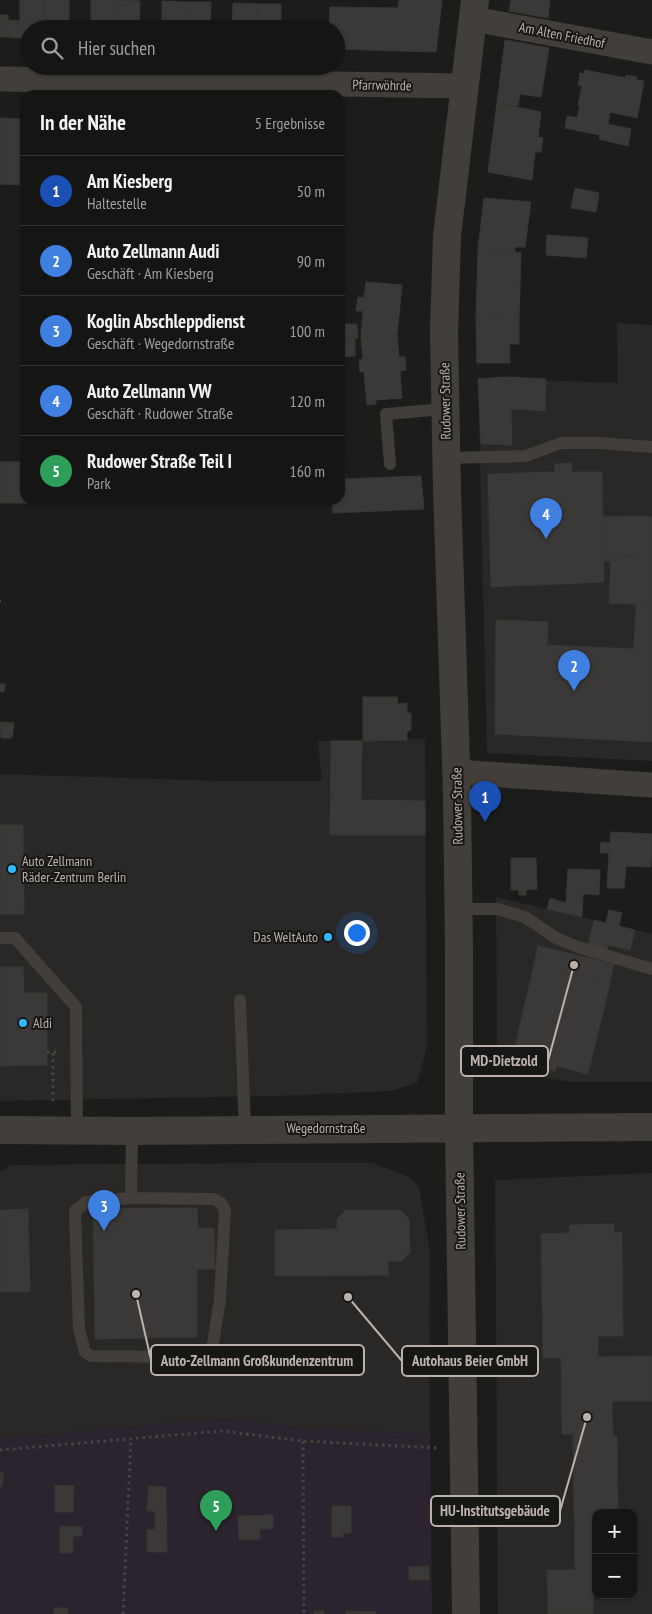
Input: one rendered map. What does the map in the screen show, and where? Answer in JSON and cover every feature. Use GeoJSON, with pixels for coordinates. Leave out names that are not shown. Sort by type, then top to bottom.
{"type":"FeatureCollection","features":[{"type":"Feature","properties":{"kind":"street","name":"Am Alten Friedhof"},"geometry":{"type":"LineString","coordinates":[[474,9],[652,52]]}},
{"type":"Feature","properties":{"kind":"street","name":"Rudower Straße"},"geometry":{"type":"LineString","coordinates":[[466,1614],[459,1128],[457,772],[446,458],[444,332],[447,236],[474,9]]}},
{"type":"Feature","properties":{"kind":"street","name":"Pfarrwöhrde"},"geometry":{"type":"LineString","coordinates":[[0,79],[464,86]]}},
{"type":"Feature","properties":{"kind":"street"},"geometry":{"type":"LineString","coordinates":[[457,772],[652,785]]}},
{"type":"Feature","properties":{"kind":"street","name":"Wegedornstraße"},"geometry":{"type":"LineString","coordinates":[[0,1130],[132,1131],[652,1126]]}},
{"type":"Feature","properties":{"kind":"lane"},"geometry":{"type":"LineString","coordinates":[[390,464],[386,414],[445,409]]}},
{"type":"Feature","properties":{"kind":"lane"},"geometry":{"type":"LineString","coordinates":[[446,458],[526,456],[561,443],[600,443],[652,447]]}},
{"type":"Feature","properties":{"kind":"lane"},"geometry":{"type":"LineString","coordinates":[[458,909],[497,909],[524,917],[556,938],[578,947],[652,969]]}},
{"type":"Feature","properties":{"kind":"lane"},"geometry":{"type":"LineString","coordinates":[[0,938],[14,938],[76,1007],[77,1130]]}},
{"type":"Feature","properties":{"kind":"lane"},"geometry":{"type":"LineString","coordinates":[[240,1000],[245,1129]]}},
{"type":"Feature","properties":{"kind":"lane"},"geometry":{"type":"LineString","coordinates":[[131,1198],[132,1131]]}},
{"type":"Feature","properties":{"kind":"lane"},"geometry":{"type":"LineString","coordinates":[[131,1198],[214,1199],[221,1203],[224,1210],[220,1299],[212,1350],[206,1355],[199,1357],[91,1356],[85,1352],[79,1329],[76,1211],[80,1205],[86,1202],[131,1198]]}},
{"type":"Feature","properties":{"kind":"path"},"geometry":{"type":"LineString","coordinates":[[53,1052],[53,1106]]}},
{"type":"Feature","properties":{"kind":"path"},"geometry":{"type":"LineString","coordinates":[[0,1450],[222,1432],[303,1441],[430,1448]]}},
{"type":"Feature","properties":{"kind":"path"},"geometry":{"type":"LineString","coordinates":[[123,1614],[131,1439]]}},
{"type":"Feature","properties":{"kind":"path"},"geometry":{"type":"LineString","coordinates":[[303,1441],[304,1614]]}},
{"type":"Feature","properties":{"kind":"shaded area"},"geometry":{"type":"Polygon","coordinates":[[[617,323],[652,325],[652,761],[487,753],[478,378],[618,383],[617,323]]]}},
{"type":"Feature","properties":{"kind":"shaded area"},"geometry":{"type":"Polygon","coordinates":[[[425,739],[427,1046],[417,1083],[390,1091],[274,1096],[0,1101],[0,774],[219,781],[322,781],[318,741],[425,739]]]}},
{"type":"Feature","properties":{"kind":"shaded area"},"geometry":{"type":"Polygon","coordinates":[[[496,897],[652,934],[652,1082],[570,1082],[504,1070],[497,1039],[496,897]]]}},
{"type":"Feature","properties":{"kind":"shaded area"},"geometry":{"type":"Polygon","coordinates":[[[372,1163],[410,1177],[419,1187],[429,1245],[430,1434],[303,1428],[226,1418],[0,1439],[0,1172],[11,1165],[372,1163]]]}},
{"type":"Feature","properties":{"kind":"shaded area"},"geometry":{"type":"Polygon","coordinates":[[[652,1173],[652,1614],[498,1614],[495,1180],[652,1173]]]}},
{"type":"Feature","properties":{"kind":"shaded area"},"geometry":{"type":"Polygon","coordinates":[[[226,1418],[303,1428],[430,1434],[432,1614],[0,1614],[0,1439],[226,1418]]]}},
{"type":"Feature","properties":{"kind":"building"},"geometry":{"type":"Polygon","coordinates":[[[20,0],[44,0],[44,20],[20,20],[20,0]]]}},
{"type":"Feature","properties":{"kind":"building"},"geometry":{"type":"Polygon","coordinates":[[[44,0],[69,0],[69,20],[44,20],[44,0]]]}},
{"type":"Feature","properties":{"kind":"building"},"geometry":{"type":"Polygon","coordinates":[[[91,0],[116,0],[115,20],[91,20],[91,0]]]}},
{"type":"Feature","properties":{"kind":"building"},"geometry":{"type":"Polygon","coordinates":[[[116,0],[140,1],[139,20],[115,20],[116,0]]]}},
{"type":"Feature","properties":{"kind":"building"},"geometry":{"type":"Polygon","coordinates":[[[399,0],[442,0],[436,52],[345,49],[345,20],[329,20],[330,7],[398,8],[399,0]]]}},
{"type":"Feature","properties":{"kind":"building"},"geometry":{"type":"Polygon","coordinates":[[[511,0],[550,0],[548,18],[509,11],[511,0]]]}},
{"type":"Feature","properties":{"kind":"building"},"geometry":{"type":"Polygon","coordinates":[[[162,1],[186,2],[186,20],[162,20],[162,1]]]}},
{"type":"Feature","properties":{"kind":"building"},"geometry":{"type":"Polygon","coordinates":[[[186,2],[211,2],[210,20],[186,20],[186,2]]]}},
{"type":"Feature","properties":{"kind":"building"},"geometry":{"type":"Polygon","coordinates":[[[233,3],[257,4],[257,20],[232,20],[233,3]]]}},
{"type":"Feature","properties":{"kind":"building"},"geometry":{"type":"Polygon","coordinates":[[[257,4],[281,4],[281,20],[257,20],[257,4]]]}},
{"type":"Feature","properties":{"kind":"building"},"geometry":{"type":"Polygon","coordinates":[[[0,15],[8,15],[8,37],[0,37],[0,15]]]}},
{"type":"Feature","properties":{"kind":"building"},"geometry":{"type":"Polygon","coordinates":[[[8,20],[20,21],[20,38],[8,37],[8,20]]]}},
{"type":"Feature","properties":{"kind":"building"},"geometry":{"type":"Polygon","coordinates":[[[505,40],[549,48],[541,97],[520,94],[518,106],[497,103],[505,40]]]}},
{"type":"Feature","properties":{"kind":"building"},"geometry":{"type":"Polygon","coordinates":[[[585,70],[625,78],[626,75],[637,77],[637,80],[644,81],[637,118],[610,112],[608,124],[631,129],[628,146],[599,139],[600,135],[565,128],[567,116],[577,118],[582,86],[578,85],[580,73],[584,74],[585,70]]]}},
{"type":"Feature","properties":{"kind":"building"},"geometry":{"type":"Polygon","coordinates":[[[497,103],[541,112],[538,137],[543,138],[541,152],[535,152],[532,180],[488,172],[497,103]]]}},
{"type":"Feature","properties":{"kind":"building"},"geometry":{"type":"Polygon","coordinates":[[[0,118],[20,119],[20,185],[0,184],[0,118]]]}},
{"type":"Feature","properties":{"kind":"building"},"geometry":{"type":"Polygon","coordinates":[[[575,188],[599,193],[596,212],[571,208],[575,188]]]}},
{"type":"Feature","properties":{"kind":"building"},"geometry":{"type":"Polygon","coordinates":[[[484,198],[531,202],[525,247],[515,247],[515,252],[478,249],[484,198]]]}},
{"type":"Feature","properties":{"kind":"building"},"geometry":{"type":"Polygon","coordinates":[[[547,235],[588,238],[586,258],[546,255],[547,235]]]}},
{"type":"Feature","properties":{"kind":"building"},"geometry":{"type":"Polygon","coordinates":[[[478,249],[521,253],[519,319],[476,317],[478,249]]]}},
{"type":"Feature","properties":{"kind":"building"},"geometry":{"type":"Polygon","coordinates":[[[366,282],[402,285],[397,335],[361,338],[363,311],[356,311],[358,297],[364,298],[366,282]]]}},
{"type":"Feature","properties":{"kind":"building"},"geometry":{"type":"Polygon","coordinates":[[[476,317],[519,319],[519,344],[509,344],[510,363],[477,363],[476,317]]]}},
{"type":"Feature","properties":{"kind":"building"},"geometry":{"type":"Polygon","coordinates":[[[345,324],[357,324],[358,338],[345,338],[345,324]]]}},
{"type":"Feature","properties":{"kind":"building"},"geometry":{"type":"Polygon","coordinates":[[[397,335],[399,357],[405,357],[406,370],[400,371],[402,398],[376,400],[376,404],[367,405],[364,372],[360,372],[359,360],[363,359],[361,338],[397,335]]]}},
{"type":"Feature","properties":{"kind":"building"},"geometry":{"type":"Polygon","coordinates":[[[345,338],[355,338],[355,356],[345,357],[345,338]]]}},
{"type":"Feature","properties":{"kind":"building"},"geometry":{"type":"Polygon","coordinates":[[[506,377],[546,379],[545,411],[511,409],[512,445],[481,444],[478,379],[506,377]]]}},
{"type":"Feature","properties":{"kind":"building"},"geometry":{"type":"Polygon","coordinates":[[[0,462],[20,462],[20,503],[0,503],[0,462]]]}},
{"type":"Feature","properties":{"kind":"building"},"geometry":{"type":"Polygon","coordinates":[[[572,463],[572,472],[602,472],[604,582],[491,587],[488,474],[554,472],[555,464],[572,463]]]}},
{"type":"Feature","properties":{"kind":"building"},"geometry":{"type":"Polygon","coordinates":[[[421,476],[424,509],[333,513],[332,505],[345,505],[345,479],[421,476]]]}},
{"type":"Feature","properties":{"kind":"building"},"geometry":{"type":"Polygon","coordinates":[[[603,517],[652,517],[652,558],[611,556],[611,561],[604,561],[603,517]]]}},
{"type":"Feature","properties":{"kind":"building"},"geometry":{"type":"Polygon","coordinates":[[[611,556],[652,558],[652,605],[609,603],[611,556]]]}},
{"type":"Feature","properties":{"kind":"building"},"geometry":{"type":"Polygon","coordinates":[[[636,604],[652,605],[652,742],[495,734],[496,620],[548,622],[547,645],[634,649],[636,604]]]}},
{"type":"Feature","properties":{"kind":"building"},"geometry":{"type":"Polygon","coordinates":[[[0,684],[5,684],[4,692],[0,692],[0,684]]]}},
{"type":"Feature","properties":{"kind":"building"},"geometry":{"type":"Polygon","coordinates":[[[363,697],[397,697],[398,704],[407,703],[407,713],[411,713],[411,731],[407,731],[407,740],[363,741],[363,697]]]}},
{"type":"Feature","properties":{"kind":"building"},"geometry":{"type":"Polygon","coordinates":[[[0,722],[14,723],[12,738],[1,738],[0,722]]]}},
{"type":"Feature","properties":{"kind":"building"},"geometry":{"type":"Polygon","coordinates":[[[331,741],[362,741],[361,800],[425,801],[425,835],[330,835],[331,741]]]}},
{"type":"Feature","properties":{"kind":"building","name":"Auto Zellmann Räder-Zentrum Berlin"},"geometry":{"type":"Polygon","coordinates":[[[0,825],[23,825],[24,914],[0,914],[0,825]]]}},
{"type":"Feature","properties":{"kind":"building"},"geometry":{"type":"Polygon","coordinates":[[[611,832],[652,834],[651,867],[626,866],[624,888],[607,888],[609,853],[600,853],[601,842],[610,843],[611,832]]]}},
{"type":"Feature","properties":{"kind":"building"},"geometry":{"type":"Polygon","coordinates":[[[511,858],[536,858],[537,889],[526,890],[526,895],[519,895],[519,890],[511,890],[511,858]]]}},
{"type":"Feature","properties":{"kind":"building"},"geometry":{"type":"Polygon","coordinates":[[[568,869],[600,870],[599,895],[583,894],[582,917],[547,909],[550,898],[566,903],[568,869]]]}},
{"type":"Feature","properties":{"kind":"building"},"geometry":{"type":"Polygon","coordinates":[[[609,910],[622,913],[619,926],[635,930],[630,950],[608,945],[607,950],[588,945],[594,920],[606,923],[609,910]]]}},
{"type":"Feature","properties":{"kind":"building"},"geometry":{"type":"Polygon","coordinates":[[[538,946],[614,964],[610,983],[534,965],[538,946]]]}},
{"type":"Feature","properties":{"kind":"building"},"geometry":{"type":"Polygon","coordinates":[[[534,965],[610,983],[588,1074],[557,1066],[555,1071],[542,1068],[543,1062],[513,1055],[534,965]]]}},
{"type":"Feature","properties":{"kind":"building","name":"Aldi"},"geometry":{"type":"Polygon","coordinates":[[[0,967],[23,967],[24,993],[47,993],[47,1065],[0,1066],[0,967]]]}},
{"type":"Feature","properties":{"kind":"building"},"geometry":{"type":"Polygon","coordinates":[[[197,1208],[198,1228],[214,1228],[215,1269],[197,1269],[197,1337],[95,1339],[93,1209],[197,1208]]]}},
{"type":"Feature","properties":{"kind":"building"},"geometry":{"type":"Polygon","coordinates":[[[28,1209],[30,1292],[0,1292],[0,1210],[28,1209]]]}},
{"type":"Feature","properties":{"kind":"building"},"geometry":{"type":"Polygon","coordinates":[[[346,1210],[400,1210],[409,1219],[410,1252],[402,1261],[388,1261],[389,1275],[275,1276],[275,1230],[337,1229],[337,1219],[346,1210]]]}},
{"type":"Feature","properties":{"kind":"building"},"geometry":{"type":"Polygon","coordinates":[[[614,1224],[614,1233],[622,1232],[623,1336],[598,1336],[598,1357],[652,1356],[652,1401],[612,1401],[613,1436],[617,1436],[618,1509],[592,1509],[593,1614],[548,1614],[547,1570],[575,1570],[573,1434],[562,1434],[561,1358],[543,1358],[541,1234],[569,1233],[570,1225],[614,1224]]]}},
{"type":"Feature","properties":{"kind":"building"},"geometry":{"type":"Polygon","coordinates":[[[0,1473],[3,1473],[2,1487],[0,1487],[0,1473]]]}},
{"type":"Feature","properties":{"kind":"building"},"geometry":{"type":"Polygon","coordinates":[[[55,1485],[74,1486],[73,1512],[55,1512],[55,1485]]]}},
{"type":"Feature","properties":{"kind":"building"},"geometry":{"type":"Polygon","coordinates":[[[149,1486],[166,1487],[167,1552],[147,1552],[147,1530],[155,1529],[155,1511],[147,1511],[149,1486]]]}},
{"type":"Feature","properties":{"kind":"building"},"geometry":{"type":"Polygon","coordinates":[[[332,1506],[351,1506],[351,1533],[343,1533],[343,1537],[332,1537],[332,1506]]]}},
{"type":"Feature","properties":{"kind":"building"},"geometry":{"type":"Polygon","coordinates":[[[273,1515],[273,1529],[260,1529],[260,1539],[239,1540],[238,1516],[273,1515]]]}},
{"type":"Feature","properties":{"kind":"building"},"geometry":{"type":"Polygon","coordinates":[[[60,1526],[82,1527],[82,1536],[73,1536],[73,1553],[60,1553],[60,1526]]]}},
{"type":"Feature","properties":{"kind":"building"},"geometry":{"type":"Polygon","coordinates":[[[429,1566],[429,1580],[409,1580],[409,1567],[429,1566]]]}},
{"type":"Feature","properties":{"kind":"building"},"geometry":{"type":"Polygon","coordinates":[[[54,1608],[68,1608],[67,1614],[54,1614],[54,1608]]]}},
{"type":"Feature","properties":{"kind":"building"},"geometry":{"type":"Polygon","coordinates":[[[314,1611],[324,1611],[324,1614],[314,1614],[314,1611]]]}},
{"type":"Feature","properties":{"kind":"building"},"geometry":{"type":"Polygon","coordinates":[[[346,1611],[376,1612],[376,1614],[346,1614],[346,1611]]]}},
{"type":"Feature","properties":{"kind":"place","name":"Auto Zellmann VW"},"geometry":{"type":"Point","coordinates":[546,539]}},
{"type":"Feature","properties":{"kind":"place","name":"Auto Zellmann Audi"},"geometry":{"type":"Point","coordinates":[574,691]}},
{"type":"Feature","properties":{"kind":"place","name":"Am Kiesberg"},"geometry":{"type":"Point","coordinates":[485,822]}},
{"type":"Feature","properties":{"kind":"place","name":"Auto Zellmann Räder-Zentrum Berlin"},"geometry":{"type":"Point","coordinates":[12,869]}},
{"type":"Feature","properties":{"kind":"place","name":"Das WeltAuto"},"geometry":{"type":"Point","coordinates":[328,937]}},
{"type":"Feature","properties":{"kind":"place","name":"MD-Dietzold"},"geometry":{"type":"Point","coordinates":[574,965]}},
{"type":"Feature","properties":{"kind":"place","name":"Aldi"},"geometry":{"type":"Point","coordinates":[23,1023]}},
{"type":"Feature","properties":{"kind":"place","name":"Koglin Abschleppdienst"},"geometry":{"type":"Point","coordinates":[104,1231]}},
{"type":"Feature","properties":{"kind":"place","name":"Auto-Zellmann Großkundenzentrum"},"geometry":{"type":"Point","coordinates":[136,1294]}},
{"type":"Feature","properties":{"kind":"place","name":"Autohaus Beier GmbH"},"geometry":{"type":"Point","coordinates":[348,1297]}},
{"type":"Feature","properties":{"kind":"place","name":"HU-Institutsgebäude"},"geometry":{"type":"Point","coordinates":[587,1417]}},
{"type":"Feature","properties":{"kind":"place","name":"Rudower Straße Teil I"},"geometry":{"type":"Point","coordinates":[216,1531]}}]}
